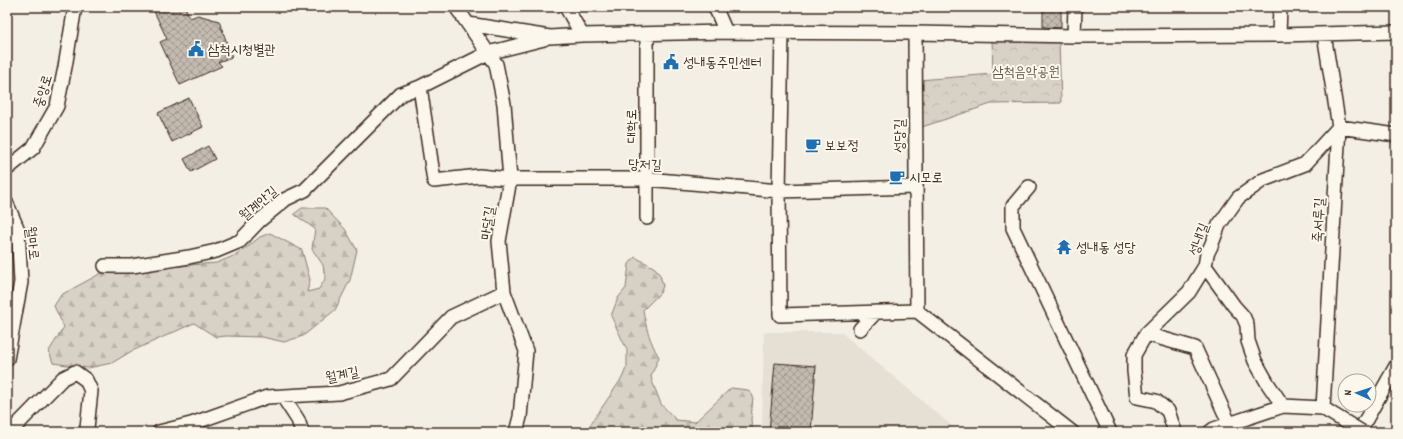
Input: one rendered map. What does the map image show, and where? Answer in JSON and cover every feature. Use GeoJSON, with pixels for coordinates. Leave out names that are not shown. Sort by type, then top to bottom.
{"type":"FeatureCollection","features":[{"type":"Feature","properties":{"kind":"street","name":"중앙로"},"geometry":{"type":"LineString","coordinates":[[7,169],[33,148],[57,106],[75,7]]}},
{"type":"Feature","properties":{"kind":"street"},"geometry":{"type":"LineString","coordinates":[[456,7],[468,24],[550,37]]}},
{"type":"Feature","properties":{"kind":"street"},"geometry":{"type":"LineString","coordinates":[[566,7],[582,35]]}},
{"type":"Feature","properties":{"kind":"street"},"geometry":{"type":"LineString","coordinates":[[715,7],[726,32]]}},
{"type":"Feature","properties":{"kind":"street"},"geometry":{"type":"LineString","coordinates":[[1074,7],[1074,36]]}},
{"type":"Feature","properties":{"kind":"street"},"geometry":{"type":"LineString","coordinates":[[1279,35],[1280,7]]}},
{"type":"Feature","properties":{"kind":"street","name":"마달길"},"geometry":{"type":"LineString","coordinates":[[468,24],[496,64],[504,104],[510,179],[498,242],[504,292],[526,351],[520,417],[516,432]]}},
{"type":"Feature","properties":{"kind":"street"},"geometry":{"type":"LineString","coordinates":[[488,53],[550,37],[582,35],[726,32],[1074,36],[1279,35],[1396,32]]}},
{"type":"Feature","properties":{"kind":"street"},"geometry":{"type":"LineString","coordinates":[[782,33],[779,191],[780,315],[917,311],[1072,432]]}},
{"type":"Feature","properties":{"kind":"street","name":"성당길"},"geometry":{"type":"LineString","coordinates":[[915,33],[917,311]]}},
{"type":"Feature","properties":{"kind":"street","name":"대학로"},"geometry":{"type":"LineString","coordinates":[[647,34],[647,218]]}},
{"type":"Feature","properties":{"kind":"street","name":"죽서루길"},"geometry":{"type":"LineString","coordinates":[[1324,34],[1339,127],[1326,410]]}},
{"type":"Feature","properties":{"kind":"street","name":"월계안길"},"geometry":{"type":"LineString","coordinates":[[105,266],[132,266],[190,257],[216,251],[240,241],[260,221],[286,199],[305,190],[401,94],[420,87],[488,53]]}},
{"type":"Feature","properties":{"kind":"street"},"geometry":{"type":"LineString","coordinates":[[420,87],[434,180],[479,176],[510,179]]}},
{"type":"Feature","properties":{"kind":"street"},"geometry":{"type":"LineString","coordinates":[[1339,127],[1393,133],[1396,135]]}},
{"type":"Feature","properties":{"kind":"street","name":"성내길"},"geometry":{"type":"LineString","coordinates":[[1175,432],[1168,411],[1156,401],[1137,396],[1134,355],[1146,334],[1189,292],[1205,266],[1207,254],[1212,246],[1219,225],[1238,198],[1263,180],[1305,164],[1339,127]]}},
{"type":"Feature","properties":{"kind":"street","name":"당저길"},"geometry":{"type":"LineString","coordinates":[[510,179],[648,179],[779,191],[915,187]]}},
{"type":"Feature","properties":{"kind":"street"},"geometry":{"type":"LineString","coordinates":[[1029,187],[1013,206],[1013,228],[1110,432]]}},
{"type":"Feature","properties":{"kind":"street","name":"월마로"},"geometry":{"type":"LineString","coordinates":[[7,204],[18,230],[21,282],[7,359]]}},
{"type":"Feature","properties":{"kind":"street"},"geometry":{"type":"LineString","coordinates":[[1205,266],[1243,316],[1248,341],[1255,361],[1283,406]]}},
{"type":"Feature","properties":{"kind":"street","name":"월계길"},"geometry":{"type":"LineString","coordinates":[[159,432],[191,424],[267,397],[339,394],[391,379],[451,317],[504,292]]}},
{"type":"Feature","properties":{"kind":"street"},"geometry":{"type":"LineString","coordinates":[[860,329],[876,312]]}},
{"type":"Feature","properties":{"kind":"street"},"geometry":{"type":"LineString","coordinates":[[1146,334],[1194,348],[1230,425]]}},
{"type":"Feature","properties":{"kind":"street"},"geometry":{"type":"LineString","coordinates":[[1359,432],[1396,366]]}},
{"type":"Feature","properties":{"kind":"street"},"geometry":{"type":"LineString","coordinates":[[7,427],[15,427],[63,378],[75,372],[86,380],[91,391],[87,428],[89,432]]}},
{"type":"Feature","properties":{"kind":"street"},"geometry":{"type":"LineString","coordinates":[[283,396],[298,420],[302,432]]}},
{"type":"Feature","properties":{"kind":"street"},"geometry":{"type":"LineString","coordinates":[[1210,432],[1214,429],[1230,425],[1283,406],[1326,410],[1362,432]]}},
{"type":"Feature","properties":{"kind":"shaded area"},"geometry":{"type":"Polygon","coordinates":[[[764,332],[841,332],[959,432],[762,432],[764,332]]]}},
{"type":"Feature","properties":{"kind":"green space","name":"삼척음악공원"},"geometry":{"type":"Polygon","coordinates":[[[992,38],[1059,40],[1061,103],[991,104],[919,128],[919,80],[993,74],[992,38]]]}},
{"type":"Feature","properties":{"kind":"green space"},"geometry":{"type":"Polygon","coordinates":[[[302,208],[325,208],[345,229],[357,250],[350,280],[335,310],[303,336],[284,342],[262,337],[216,337],[194,323],[130,352],[112,363],[88,368],[53,363],[49,351],[64,327],[54,306],[61,295],[105,271],[217,263],[238,254],[260,237],[270,233],[302,250],[310,280],[307,292],[319,289],[325,279],[323,265],[312,249],[315,229],[294,214],[302,208]]]}},
{"type":"Feature","properties":{"kind":"green space"},"geometry":{"type":"Polygon","coordinates":[[[635,257],[655,268],[660,275],[663,286],[660,293],[643,310],[649,335],[659,357],[651,376],[661,404],[676,420],[695,422],[731,388],[748,390],[753,396],[751,420],[753,432],[587,432],[592,422],[622,378],[627,366],[627,350],[611,316],[618,298],[626,288],[629,264],[635,257]]]}},
{"type":"Feature","properties":{"kind":"building","name":"삼척시청별관"},"geometry":{"type":"Polygon","coordinates":[[[152,7],[185,7],[190,18],[198,15],[219,21],[232,57],[218,62],[222,66],[180,85],[160,42],[167,39],[152,7]]]}},
{"type":"Feature","properties":{"kind":"building"},"geometry":{"type":"Polygon","coordinates":[[[1043,7],[1061,7],[1061,28],[1043,27],[1043,7]]]}},
{"type":"Feature","properties":{"kind":"building"},"geometry":{"type":"Polygon","coordinates":[[[189,98],[203,127],[172,142],[158,113],[189,98]]]}},
{"type":"Feature","properties":{"kind":"building"},"geometry":{"type":"Polygon","coordinates":[[[208,146],[215,159],[191,172],[184,159],[208,146]]]}},
{"type":"Feature","properties":{"kind":"building"},"geometry":{"type":"Polygon","coordinates":[[[775,363],[816,366],[811,432],[769,432],[775,363]]]}},
{"type":"Feature","properties":{"kind":"place","name":"삼척시청별관"},"geometry":{"type":"Point","coordinates":[196,49]}},
{"type":"Feature","properties":{"kind":"place","name":"성내동주민센터"},"geometry":{"type":"Point","coordinates":[671,62]}},
{"type":"Feature","properties":{"kind":"place","name":"보보정"},"geometry":{"type":"Point","coordinates":[813,145]}},
{"type":"Feature","properties":{"kind":"place","name":"시모로"},"geometry":{"type":"Point","coordinates":[897,177]}},
{"type":"Feature","properties":{"kind":"place","name":"성내동 성당"},"geometry":{"type":"Point","coordinates":[1064,247]}}]}
